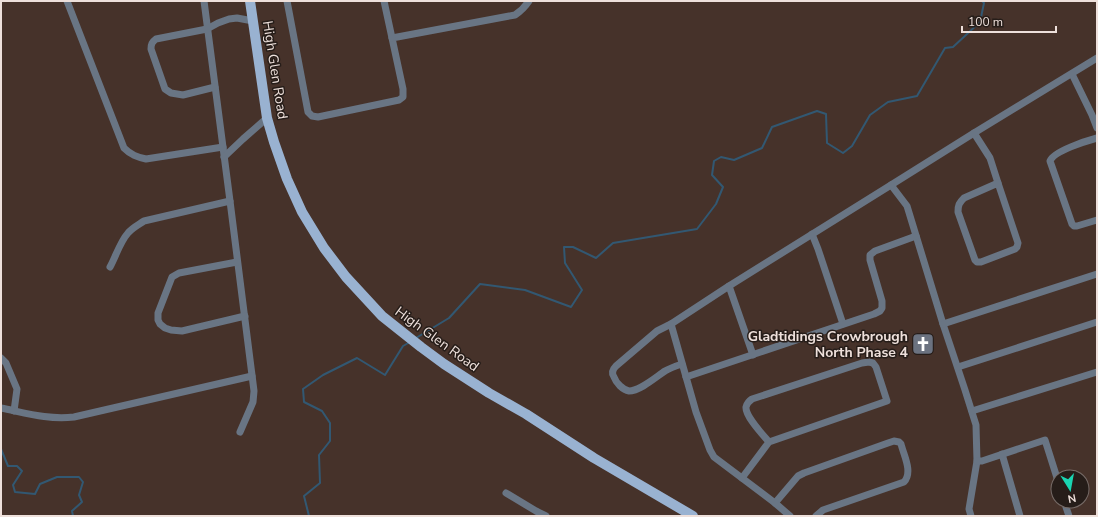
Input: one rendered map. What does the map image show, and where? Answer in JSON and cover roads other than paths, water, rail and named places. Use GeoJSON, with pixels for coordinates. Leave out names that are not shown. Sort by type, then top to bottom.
{"type":"FeatureCollection","features":[{"type":"Feature","properties":{"kind":"main road","name":"High Glen Road"},"geometry":{"type":"LineString","coordinates":[[250,1],[267,118],[287,179],[302,212],[324,248],[361,295],[382,316],[444,364],[594,458],[693,516]]}},
{"type":"Feature","properties":{"kind":"street"},"geometry":{"type":"LineString","coordinates":[[67,1],[124,148],[138,158],[146,159],[223,147]]}},
{"type":"Feature","properties":{"kind":"street"},"geometry":{"type":"LineString","coordinates":[[204,1],[254,390],[254,402],[240,432]]}},
{"type":"Feature","properties":{"kind":"street"},"geometry":{"type":"LineString","coordinates":[[286,1],[308,112],[312,116],[318,117],[399,100],[403,97],[403,89],[384,1]]}},
{"type":"Feature","properties":{"kind":"street"},"geometry":{"type":"LineString","coordinates":[[392,38],[515,15],[526,6],[529,1]]}},
{"type":"Feature","properties":{"kind":"street"},"geometry":{"type":"LineString","coordinates":[[215,87],[183,94],[171,93],[165,89],[150,49],[152,42],[156,39],[207,29],[230,19],[237,18],[253,21]]}},
{"type":"Feature","properties":{"kind":"street"},"geometry":{"type":"LineString","coordinates":[[682,364],[671,368],[641,387],[628,391],[624,389],[612,373],[616,366],[657,331],[671,324],[812,234],[1097,58]]}},
{"type":"Feature","properties":{"kind":"street"},"geometry":{"type":"LineString","coordinates":[[1072,74],[1097,128]]}},
{"type":"Feature","properties":{"kind":"street"},"geometry":{"type":"LineString","coordinates":[[224,157],[242,138],[267,118]]}},
{"type":"Feature","properties":{"kind":"street"},"geometry":{"type":"LineString","coordinates":[[974,133],[990,158],[1018,243],[1015,249],[981,262],[977,262],[958,212],[958,206],[964,198],[998,183]]}},
{"type":"Feature","properties":{"kind":"street"},"geometry":{"type":"LineString","coordinates":[[1097,138],[1072,146],[1050,158],[1050,161],[1072,224],[1077,226],[1097,220]]}},
{"type":"Feature","properties":{"kind":"street"},"geometry":{"type":"LineString","coordinates":[[891,186],[907,206],[976,425],[977,461],[969,509],[971,516]]}},
{"type":"Feature","properties":{"kind":"street"},"geometry":{"type":"LineString","coordinates":[[110,267],[123,241],[134,227],[144,222],[230,201]]}},
{"type":"Feature","properties":{"kind":"street"},"geometry":{"type":"LineString","coordinates":[[812,234],[843,324]]}},
{"type":"Feature","properties":{"kind":"street"},"geometry":{"type":"LineString","coordinates":[[686,377],[880,311],[882,308],[882,301],[870,260],[870,255],[872,252],[916,236]]}},
{"type":"Feature","properties":{"kind":"street"},"geometry":{"type":"LineString","coordinates":[[237,262],[179,273],[172,277],[158,313],[158,320],[165,328],[182,331],[245,316]]}},
{"type":"Feature","properties":{"kind":"street"},"geometry":{"type":"LineString","coordinates":[[943,324],[1097,274]]}},
{"type":"Feature","properties":{"kind":"street"},"geometry":{"type":"LineString","coordinates":[[729,286],[753,355]]}},
{"type":"Feature","properties":{"kind":"street"},"geometry":{"type":"LineString","coordinates":[[958,367],[1097,322]]}},
{"type":"Feature","properties":{"kind":"street"},"geometry":{"type":"LineString","coordinates":[[671,324],[696,412],[710,450],[714,456],[790,516]]}},
{"type":"Feature","properties":{"kind":"street"},"geometry":{"type":"LineString","coordinates":[[1,358],[6,363],[17,389],[14,411]]}},
{"type":"Feature","properties":{"kind":"street"},"geometry":{"type":"LineString","coordinates":[[742,478],[769,442],[887,401],[876,367],[873,363],[862,363],[752,399],[747,404],[747,413],[769,442]]}},
{"type":"Feature","properties":{"kind":"street"},"geometry":{"type":"LineString","coordinates":[[972,411],[1097,372]]}},
{"type":"Feature","properties":{"kind":"street"},"geometry":{"type":"LineString","coordinates":[[1,408],[42,417],[61,419],[252,376]]}},
{"type":"Feature","properties":{"kind":"street"},"geometry":{"type":"LineString","coordinates":[[977,461],[982,461],[1045,440],[1054,469]]}},
{"type":"Feature","properties":{"kind":"street"},"geometry":{"type":"LineString","coordinates":[[775,503],[798,476],[804,473],[888,443],[899,442],[901,444],[909,474],[908,478],[904,482],[823,510],[816,516]]}},
{"type":"Feature","properties":{"kind":"street"},"geometry":{"type":"LineString","coordinates":[[1002,454],[1020,516]]}},
{"type":"Feature","properties":{"kind":"street"},"geometry":{"type":"LineString","coordinates":[[506,493],[546,516]]}},
{"type":"Feature","properties":{"kind":"waterway"},"geometry":{"type":"LineString","coordinates":[[416,338],[449,318],[480,284],[525,290],[571,307],[582,290],[565,263],[564,247],[573,247],[596,258],[613,243],[697,229],[716,204],[723,187],[712,175],[714,161],[721,157],[734,160],[762,148],[772,127],[817,111],[826,114],[827,143],[843,153],[852,146],[870,115],[888,102],[917,96],[945,48],[953,47],[980,22],[984,3],[982,1]]}},
{"type":"Feature","properties":{"kind":"waterway"},"geometry":{"type":"LineString","coordinates":[[309,516],[304,496],[320,483],[319,455],[330,441],[330,423],[322,411],[304,402],[303,389],[323,375],[357,358],[385,375],[403,346],[410,342]]}},
{"type":"Feature","properties":{"kind":"waterway"},"geometry":{"type":"LineString","coordinates":[[1,449],[8,466],[17,466],[22,471],[13,485],[15,492],[35,494],[40,484],[57,477],[79,477],[83,482],[79,495],[82,502],[72,511],[73,516]]}},
{"type":"Feature","properties":{"kind":"place","name":"Gladtidings Crowbrough North Phase 4"},"geometry":{"type":"Point","coordinates":[923,344]}}]}
